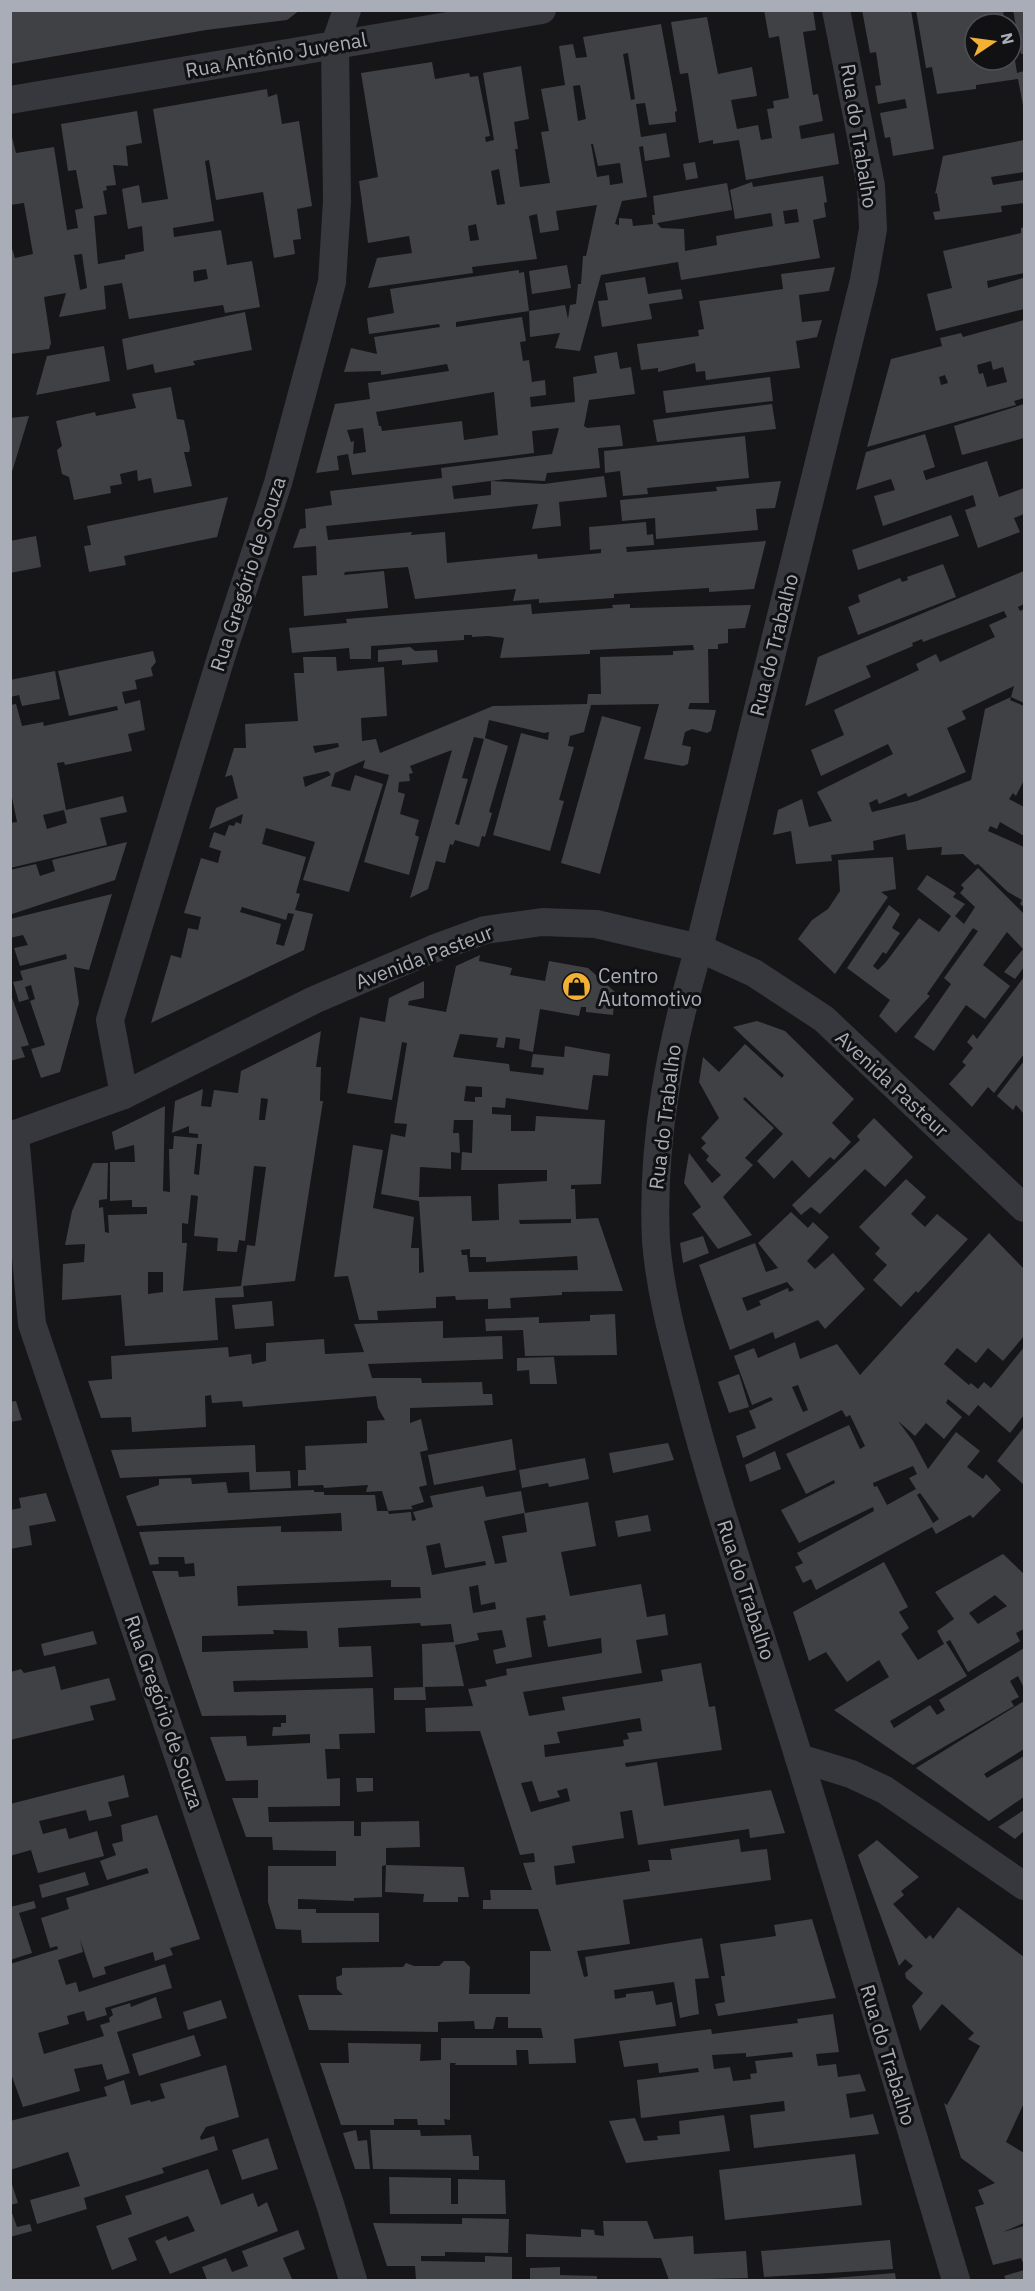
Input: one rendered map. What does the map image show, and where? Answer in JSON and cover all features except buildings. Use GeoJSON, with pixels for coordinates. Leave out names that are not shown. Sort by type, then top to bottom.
{"type":"FeatureCollection","features":[{"type":"Feature","properties":{"kind":"street"},"geometry":{"type":"LineString","coordinates":[[335,44],[347,10]]}},
{"type":"Feature","properties":{"kind":"street","name":"Rua Antônio Juvenal"},"geometry":{"type":"LineString","coordinates":[[10,100],[542,10]]}},
{"type":"Feature","properties":{"kind":"street","name":"Rua do Trabalho"},"geometry":{"type":"LineString","coordinates":[[836,10],[871,186],[873,229],[864,280],[699,948],[676,1024],[664,1098],[655,1179],[659,1267],[673,1338],[704,1455],[800,1758],[956,2280]]}},
{"type":"Feature","properties":{"kind":"street","name":"Rua Gregório de Souza"},"geometry":{"type":"LineString","coordinates":[[124,1095],[110,1020],[223,651],[278,483],[332,282],[337,201],[335,44]]}},
{"type":"Feature","properties":{"kind":"street","name":"Avenida Pasteur"},"geometry":{"type":"LineString","coordinates":[[13,1136],[124,1095],[314,1000],[433,949],[485,930],[542,922],[596,924],[699,948],[754,972],[824,1020],[1024,1208]]}},
{"type":"Feature","properties":{"kind":"street","name":"Rua Gregório de Souza"},"geometry":{"type":"LineString","coordinates":[[13,1136],[32,1324],[330,2204],[353,2280]]}},
{"type":"Feature","properties":{"kind":"street"},"geometry":{"type":"LineString","coordinates":[[800,1758],[851,1774],[885,1790],[1024,1886]]}},
{"type":"Feature","properties":{"kind":"place","name":"Centro Automotivo"},"geometry":{"type":"Point","coordinates":[577,987]}}]}
